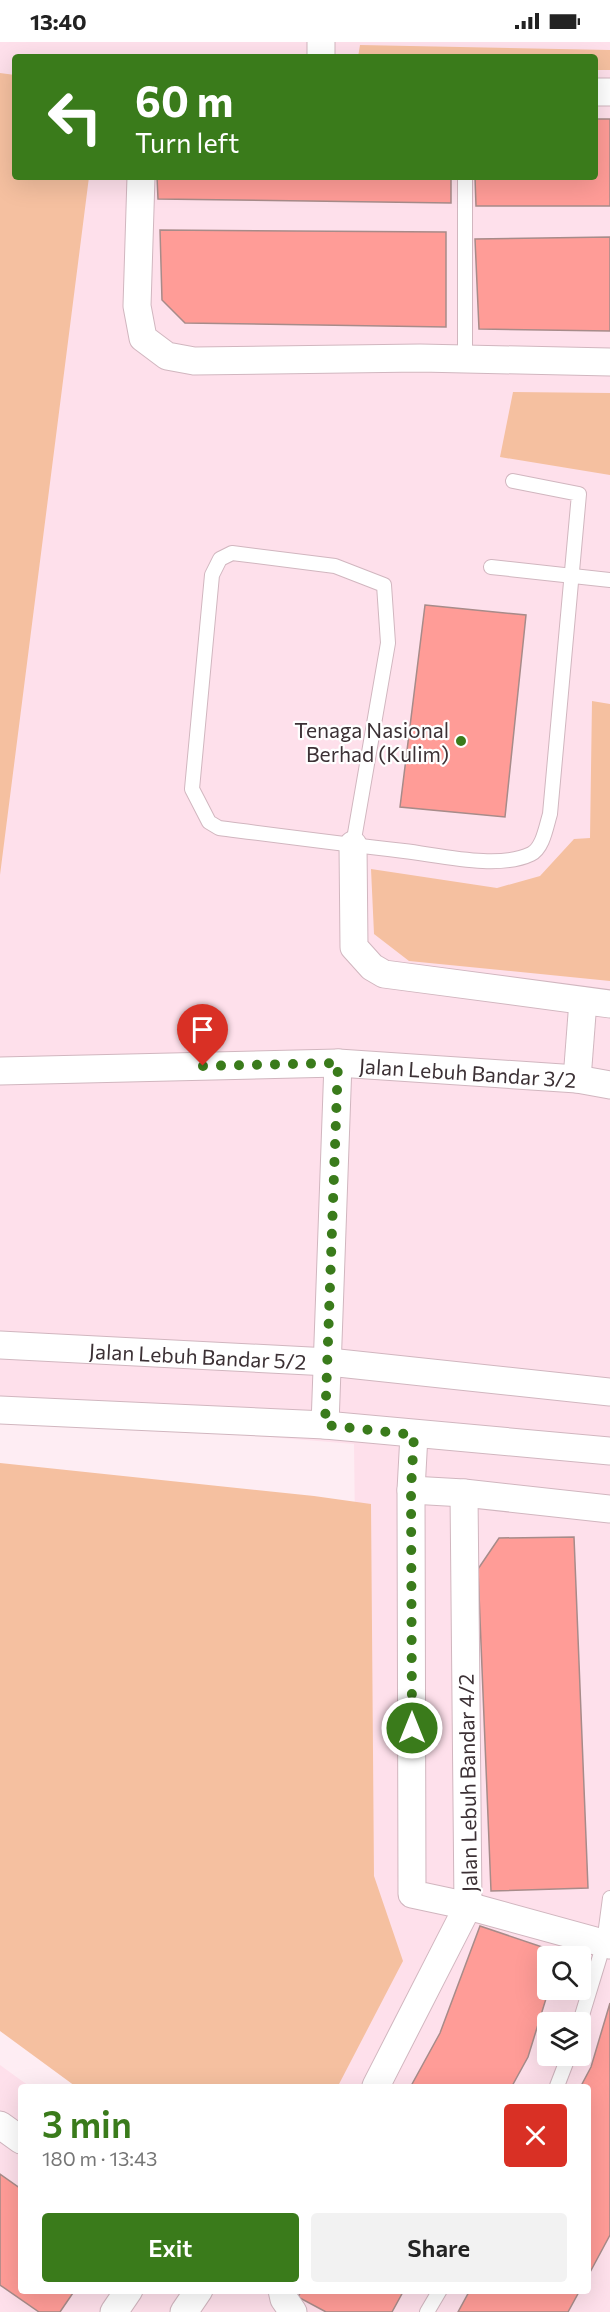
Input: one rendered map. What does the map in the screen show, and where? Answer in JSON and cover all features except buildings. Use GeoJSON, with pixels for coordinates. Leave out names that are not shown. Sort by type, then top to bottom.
{"type":"FeatureCollection","features":[{"type":"Feature","properties":{"kind":"street"},"geometry":{"type":"LineString","coordinates":[[141,180],[137,306],[143,338],[167,356],[194,362],[465,359],[610,362]]}},
{"type":"Feature","properties":{"kind":"street"},"geometry":{"type":"LineString","coordinates":[[353,845],[354,946],[372,967],[384,974],[610,1004]]}},
{"type":"Feature","properties":{"kind":"street"},"geometry":{"type":"LineString","coordinates":[[577,1079],[583,1001]]}},
{"type":"Feature","properties":{"kind":"street"},"geometry":{"type":"LineString","coordinates":[[325,1425],[338,1063]]}},
{"type":"Feature","properties":{"kind":"street","name":"Jalan Lebuh Bandar 3/2"},"geometry":{"type":"LineString","coordinates":[[0,1071],[338,1063],[577,1079],[610,1085]]}},
{"type":"Feature","properties":{"kind":"street","name":"Jalan Lebuh Bandar 5/2"},"geometry":{"type":"LineString","coordinates":[[0,1345],[329,1362],[610,1392]]}},
{"type":"Feature","properties":{"kind":"street"},"geometry":{"type":"LineString","coordinates":[[0,1410],[325,1425],[414,1435],[610,1451]]}},
{"type":"Feature","properties":{"kind":"street"},"geometry":{"type":"LineString","coordinates":[[414,1435],[411,1490],[412,1894],[468,1906],[607,1944]]}},
{"type":"Feature","properties":{"kind":"street"},"geometry":{"type":"LineString","coordinates":[[411,1490],[464,1492],[610,1509]]}},
{"type":"Feature","properties":{"kind":"street","name":"Jalan Lebuh Bandar 4/2"},"geometry":{"type":"LineString","coordinates":[[377,2084],[468,1906],[464,1492]]}},
{"type":"Feature","properties":{"kind":"street"},"geometry":{"type":"LineString","coordinates":[[0,2125],[18,2138]]}},
{"type":"Feature","properties":{"kind":"street"},"geometry":{"type":"LineString","coordinates":[[114,2312],[126,2294]]}},
{"type":"Feature","properties":{"kind":"street"},"geometry":{"type":"LineString","coordinates":[[184,2312],[196,2294]]}},
{"type":"Feature","properties":{"kind":"street"},"geometry":{"type":"LineString","coordinates":[[283,2294],[293,2312]]}},
{"type":"Feature","properties":{"kind":"lane"},"geometry":{"type":"LineString","coordinates":[[465,180],[465,359]]}},
{"type":"Feature","properties":{"kind":"lane"},"geometry":{"type":"LineString","coordinates":[[353,845],[388,644],[384,585],[335,566],[232,553],[220,559],[212,575],[192,789],[209,822],[219,828],[353,845],[487,861],[516,859],[533,853],[543,839],[550,814],[579,494],[513,481]]}},
{"type":"Feature","properties":{"kind":"lane"},"geometry":{"type":"LineString","coordinates":[[491,567],[610,580]]}},
{"type":"Feature","properties":{"kind":"lane"},"geometry":{"type":"LineString","coordinates":[[583,2012],[607,1944],[610,1898]]}},
{"type":"Feature","properties":{"kind":"lane"},"geometry":{"type":"LineString","coordinates":[[558,2084],[565,2066]]}},
{"type":"Feature","properties":{"kind":"lane"},"geometry":{"type":"LineString","coordinates":[[427,2312],[438,2294]]}},
{"type":"Feature","properties":{"kind":"shaded area"},"geometry":{"type":"Polygon","coordinates":[[[0,42],[610,42],[610,2312],[0,2312],[0,2065],[26,2084],[18,2084],[18,2294],[591,2294],[591,2084],[284,2084],[360,1941],[354,1444],[0,1415],[0,42]]]}},
{"type":"Feature","properties":{"kind":"shaded area"},"geometry":{"type":"Polygon","coordinates":[[[360,45],[610,50],[610,70],[598,70],[598,54],[358,54],[360,45]]]}},
{"type":"Feature","properties":{"kind":"shaded area"},"geometry":{"type":"Polygon","coordinates":[[[0,73],[12,75],[12,180],[89,180],[0,875],[0,73]]]}},
{"type":"Feature","properties":{"kind":"shaded area"},"geometry":{"type":"Polygon","coordinates":[[[513,392],[610,393],[610,475],[500,457],[513,392]]]}},
{"type":"Feature","properties":{"kind":"shaded area"},"geometry":{"type":"Polygon","coordinates":[[[592,701],[610,704],[610,981],[409,961],[374,934],[371,869],[497,888],[540,876],[574,839],[590,838],[592,701]]]}},
{"type":"Feature","properties":{"kind":"shaded area"},"geometry":{"type":"Polygon","coordinates":[[[0,1463],[371,1504],[374,1876],[403,1961],[339,2084],[72,2084],[0,2031],[0,1463]]]}},
{"type":"Feature","properties":{"kind":"place","name":"Tenaga Nasional Berhad (Kulim)"},"geometry":{"type":"Point","coordinates":[461,741]}},
{"type":"Feature","properties":{"kind":"route"},"geometry":{"type":"LineString","coordinates":[[203,1066],[338,1063],[325,1425],[414,1435],[411,1490],[412,1728]]}}]}
